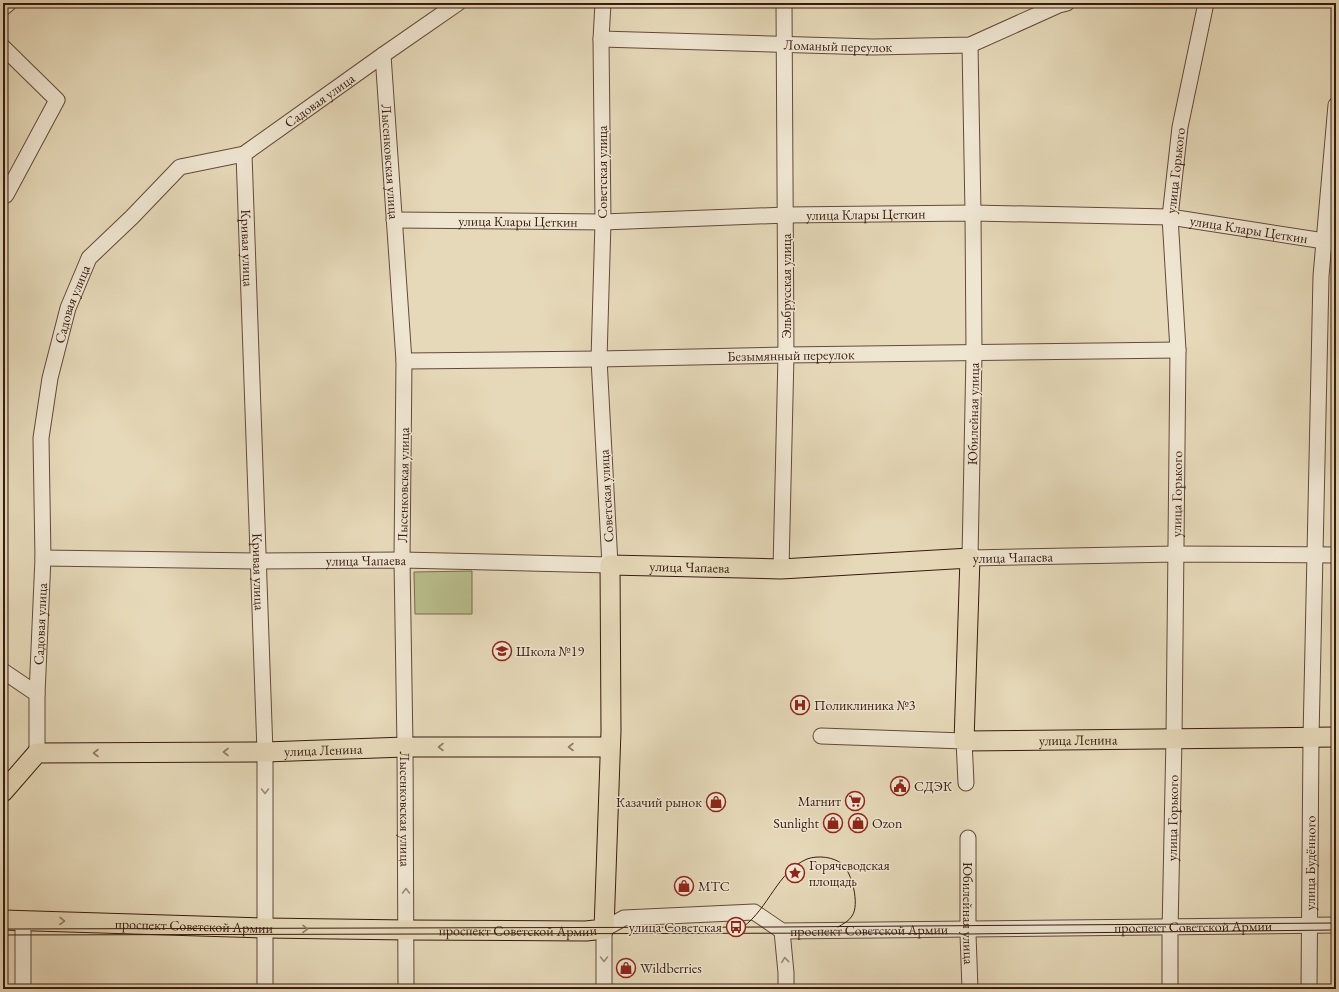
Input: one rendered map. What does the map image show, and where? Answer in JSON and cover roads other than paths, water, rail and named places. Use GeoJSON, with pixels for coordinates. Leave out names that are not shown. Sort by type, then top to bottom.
{"type":"FeatureCollection","features":[{"type":"Feature","properties":{"kind":"main road","name":"улица Чапаева"},"geometry":{"type":"LineString","coordinates":[[610,565],[781,569],[970,558]]}},
{"type":"Feature","properties":{"kind":"main road","name":"Юбилейная улица"},"geometry":{"type":"LineString","coordinates":[[964,741],[970,558]]}},
{"type":"Feature","properties":{"kind":"main road","name":"Советская улица"},"geometry":{"type":"LineString","coordinates":[[604,929],[611,730],[610,565]]}},
{"type":"Feature","properties":{"kind":"main road","name":"улица Ленина"},"geometry":{"type":"LineString","coordinates":[[964,741],[1336,737]]}},
{"type":"Feature","properties":{"kind":"main road","name":"улица Ленина"},"geometry":{"type":"LineString","coordinates":[[37,753],[265,752],[405,747],[610,747]]}},
{"type":"Feature","properties":{"kind":"main road"},"geometry":{"type":"LineString","coordinates":[[3,792],[37,753]]}},
{"type":"Feature","properties":{"kind":"main road","name":"проспект Советской Армии"},"geometry":{"type":"LineString","coordinates":[[3,920],[266,928],[406,930],[604,929]]}},
{"type":"Feature","properties":{"kind":"street"},"geometry":{"type":"LineString","coordinates":[[3,8],[9,3]]}},
{"type":"Feature","properties":{"kind":"street","name":"Садовая улица"},"geometry":{"type":"LineString","coordinates":[[37,753],[37,694],[43,558],[41,438],[50,378],[68,308],[89,258],[132,217],[180,167],[244,154],[458,3]]}},
{"type":"Feature","properties":{"kind":"street","name":"Советская улица"},"geometry":{"type":"LineString","coordinates":[[603,3],[601,39],[603,222],[599,359],[610,565]]}},
{"type":"Feature","properties":{"kind":"street","name":"Эльбрусская улица"},"geometry":{"type":"LineString","coordinates":[[781,569],[786,355],[784,3]]}},
{"type":"Feature","properties":{"kind":"street","name":"Ломаный переулок"},"geometry":{"type":"LineString","coordinates":[[601,39],[873,47],[970,45],[1058,5],[1067,3]]}},
{"type":"Feature","properties":{"kind":"street","name":"улица Горького"},"geometry":{"type":"LineString","coordinates":[[1170,989],[1178,350],[1170,217],[1180,127],[1206,3]]}},
{"type":"Feature","properties":{"kind":"street","name":"Юбилейная улица"},"geometry":{"type":"LineString","coordinates":[[970,45],[974,353],[970,558]]}},
{"type":"Feature","properties":{"kind":"street"},"geometry":{"type":"LineString","coordinates":[[3,47],[57,100],[6,195]]}},
{"type":"Feature","properties":{"kind":"street","name":"Лысенковская улица"},"geometry":{"type":"LineString","coordinates":[[383,55],[404,361],[402,560],[405,747],[406,989]]}},
{"type":"Feature","properties":{"kind":"street","name":"улица Будённого"},"geometry":{"type":"LineString","coordinates":[[1309,989],[1311,738],[1321,276],[1330,242],[1336,105]]}},
{"type":"Feature","properties":{"kind":"street","name":"Кривая улица"},"geometry":{"type":"LineString","coordinates":[[244,154],[265,752],[265,989]]}},
{"type":"Feature","properties":{"kind":"street","name":"улица Клары Цеткин"},"geometry":{"type":"LineString","coordinates":[[394,220],[603,222],[786,216],[973,213],[1170,217],[1330,242]]}},
{"type":"Feature","properties":{"kind":"street","name":"Безымянный переулок"},"geometry":{"type":"LineString","coordinates":[[404,361],[1178,350]]}},
{"type":"Feature","properties":{"kind":"street","name":"улица Чапаева"},"geometry":{"type":"LineString","coordinates":[[970,558],[1176,554],[1336,555]]}},
{"type":"Feature","properties":{"kind":"street","name":"улица Чапаева"},"geometry":{"type":"LineString","coordinates":[[43,558],[258,561],[402,560],[610,565]]}},
{"type":"Feature","properties":{"kind":"street"},"geometry":{"type":"LineString","coordinates":[[3,671],[37,694]]}},
{"type":"Feature","properties":{"kind":"street","name":"улица Ленина"},"geometry":{"type":"LineString","coordinates":[[821,736],[964,741]]}},
{"type":"Feature","properties":{"kind":"street","name":"Юбилейная улица"},"geometry":{"type":"LineString","coordinates":[[964,741],[966,783]]}},
{"type":"Feature","properties":{"kind":"street","name":"Юбилейная улица"},"geometry":{"type":"LineString","coordinates":[[968,838],[968,930],[970,989]]}},
{"type":"Feature","properties":{"kind":"street","name":"проспект Советской Армии"},"geometry":{"type":"LineString","coordinates":[[604,929],[624,918],[754,912],[782,931],[1336,925]]}},
{"type":"Feature","properties":{"kind":"street"},"geometry":{"type":"LineString","coordinates":[[23,920],[23,989]]}},
{"type":"Feature","properties":{"kind":"street","name":"Советская улица"},"geometry":{"type":"LineString","coordinates":[[604,929],[604,989]]}},
{"type":"Feature","properties":{"kind":"street"},"geometry":{"type":"LineString","coordinates":[[782,931],[786,989]]}},
{"type":"Feature","properties":{"kind":"tram line"},"geometry":{"type":"LineString","coordinates":[[743,927],[760,910],[788,872],[807,859],[821,857],[830,858],[842,864],[849,874],[854,889],[855,904],[852,916],[838,927]]}},
{"type":"Feature","properties":{"kind":"tram line"},"geometry":{"type":"LineString","coordinates":[[3,929],[776,927],[1336,923]]}},
{"type":"Feature","properties":{"kind":"tram line"},"geometry":{"type":"LineString","coordinates":[[3,935],[968,934],[1336,930]]}},
{"type":"Feature","properties":{"kind":"place","name":"Школа №19"},"geometry":{"type":"Point","coordinates":[502,651]}},
{"type":"Feature","properties":{"kind":"place","name":"Поликлиника №3"},"geometry":{"type":"Point","coordinates":[800,705]}},
{"type":"Feature","properties":{"kind":"place","name":"СДЭК"},"geometry":{"type":"Point","coordinates":[900,786]}},
{"type":"Feature","properties":{"kind":"place","name":"Магнит"},"geometry":{"type":"Point","coordinates":[855,801]}},
{"type":"Feature","properties":{"kind":"place","name":"Казачий рынок"},"geometry":{"type":"Point","coordinates":[716,802]}},
{"type":"Feature","properties":{"kind":"place","name":"Sunlight"},"geometry":{"type":"Point","coordinates":[833,823]}},
{"type":"Feature","properties":{"kind":"place","name":"Ozon"},"geometry":{"type":"Point","coordinates":[858,823]}},
{"type":"Feature","properties":{"kind":"place","name":"Горячеводская площадь"},"geometry":{"type":"Point","coordinates":[795,873]}},
{"type":"Feature","properties":{"kind":"place","name":"МТС"},"geometry":{"type":"Point","coordinates":[684,886]}},
{"type":"Feature","properties":{"kind":"place","name":"улица Советская"},"geometry":{"type":"Point","coordinates":[736,927]}},
{"type":"Feature","properties":{"kind":"place","name":"Wildberries"},"geometry":{"type":"Point","coordinates":[626,968]}}]}
